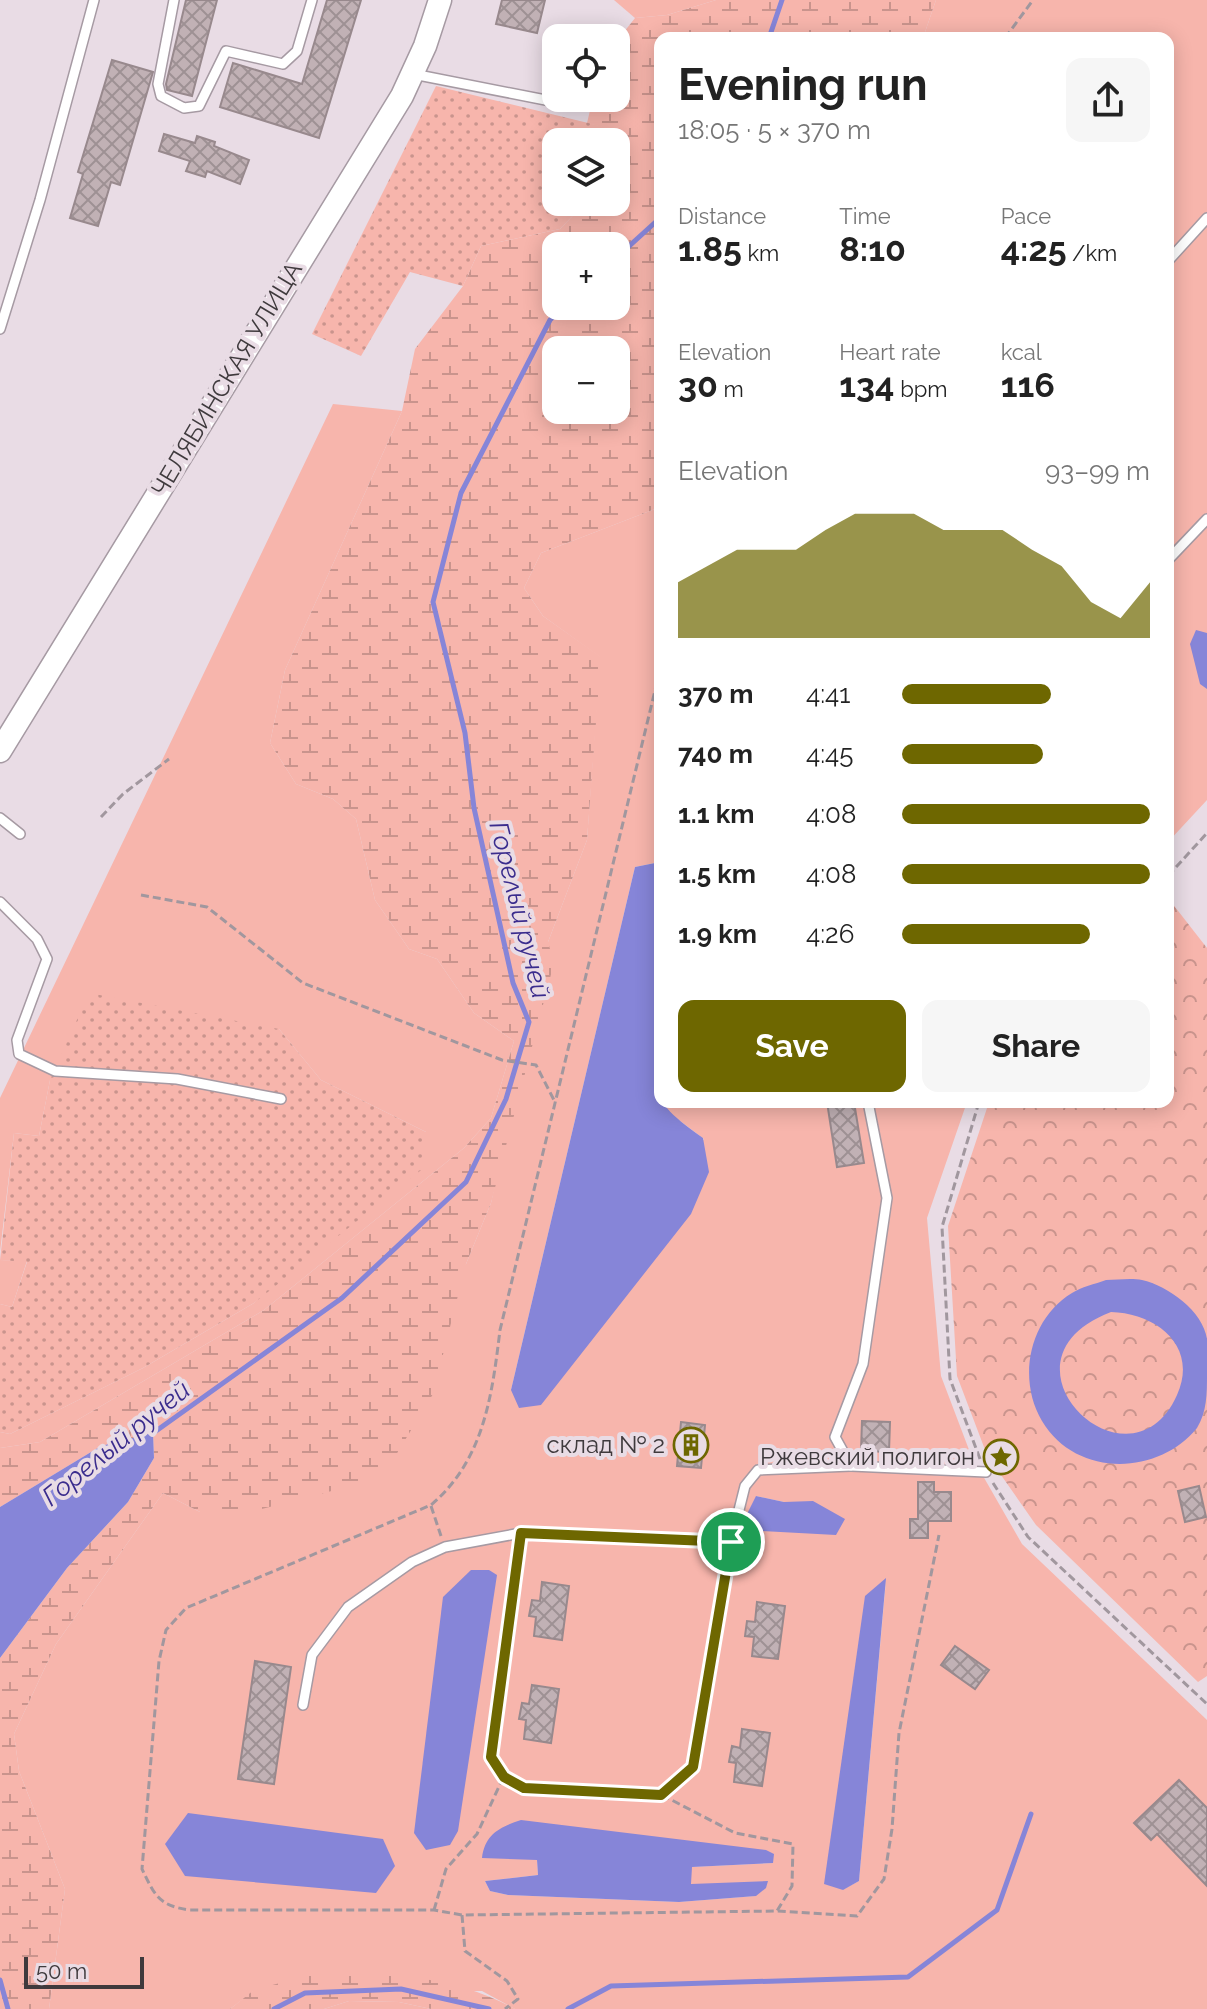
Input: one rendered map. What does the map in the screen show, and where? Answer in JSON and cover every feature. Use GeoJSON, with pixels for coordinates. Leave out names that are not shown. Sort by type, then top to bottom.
{"type":"FeatureCollection","features":[{"type":"Feature","properties":{"kind":"street","name":"ЧЕЛЯБИНСКАЯ УЛИЦА"},"geometry":{"type":"LineString","coordinates":[[0,751],[265,314],[402,96],[440,0]]}},
{"type":"Feature","properties":{"kind":"lane"},"geometry":{"type":"LineString","coordinates":[[0,329],[40,200],[94,0]]}},
{"type":"Feature","properties":{"kind":"lane"},"geometry":{"type":"LineString","coordinates":[[174,0],[158,84],[161,96],[184,108],[199,106],[226,51],[283,64],[297,51],[312,0]]}},
{"type":"Feature","properties":{"kind":"lane"},"geometry":{"type":"LineString","coordinates":[[413,74],[542,99]]}},
{"type":"Feature","properties":{"kind":"lane"},"geometry":{"type":"LineString","coordinates":[[1174,254],[1207,218]]}},
{"type":"Feature","properties":{"kind":"lane"},"geometry":{"type":"LineString","coordinates":[[1174,554],[1207,519]]}},
{"type":"Feature","properties":{"kind":"lane"},"geometry":{"type":"LineString","coordinates":[[0,818],[20,834]]}},
{"type":"Feature","properties":{"kind":"lane"},"geometry":{"type":"LineString","coordinates":[[0,902],[37,939],[47,959],[17,1040],[19,1054],[55,1071],[177,1079],[281,1099]]}},
{"type":"Feature","properties":{"kind":"lane"},"geometry":{"type":"LineString","coordinates":[[851,1466],[835,1437],[863,1364],[887,1198],[869,1108]]}},
{"type":"Feature","properties":{"kind":"lane"},"geometry":{"type":"LineString","coordinates":[[303,1705],[312,1655],[348,1607],[412,1562],[445,1547],[521,1533],[731,1542],[745,1486],[758,1470],[851,1466],[986,1472]]}},
{"type":"Feature","properties":{"kind":"path"},"geometry":{"type":"LineString","coordinates":[[1009,32],[1033,0]]}},
{"type":"Feature","properties":{"kind":"path"},"geometry":{"type":"LineString","coordinates":[[101,817],[123,794],[169,759]]}},
{"type":"Feature","properties":{"kind":"path"},"geometry":{"type":"LineString","coordinates":[[1174,869],[1207,833]]}},
{"type":"Feature","properties":{"kind":"path"},"geometry":{"type":"LineString","coordinates":[[141,895],[207,907],[303,983],[502,1060],[536,1065],[555,1102]]}},
{"type":"Feature","properties":{"kind":"path"},"geometry":{"type":"LineString","coordinates":[[977,1108],[942,1227],[950,1379],[986,1472],[1028,1537],[1207,1704]]}},
{"type":"Feature","properties":{"kind":"path"},"geometry":{"type":"LineString","coordinates":[[431,1505],[445,1547]]}},
{"type":"Feature","properties":{"kind":"path"},"geometry":{"type":"LineString","coordinates":[[521,1533],[491,1757],[504,1777],[524,1788],[661,1795],[735,1833],[793,1844],[792,1886],[777,1911]]}},
{"type":"Feature","properties":{"kind":"path"},"geometry":{"type":"LineString","coordinates":[[661,1795],[693,1767],[731,1542]]}},
{"type":"Feature","properties":{"kind":"path"},"geometry":{"type":"LineString","coordinates":[[434,1910],[446,1869],[477,1834],[504,1777]]}},
{"type":"Feature","properties":{"kind":"path"},"geometry":{"type":"LineString","coordinates":[[462,1915],[465,1951],[507,1981],[518,1999],[505,2009]]}},
{"type":"Feature","properties":{"kind":"green space"},"geometry":{"type":"Polygon","coordinates":[[[614,0],[716,0],[667,15],[635,18],[614,0]]]}},
{"type":"Feature","properties":{"kind":"green space"},"geometry":{"type":"Polygon","coordinates":[[[716,0],[936,0],[925,32],[654,32],[654,509],[541,553],[524,588],[543,616],[601,657],[587,840],[548,942],[554,963],[491,1203],[466,1264],[433,1394],[382,1478],[246,1513],[200,1512],[163,1493],[56,1644],[14,1734],[19,1771],[65,1889],[49,2009],[0,2009],[0,1658],[67,1568],[128,1502],[154,1458],[153,1434],[101,1446],[0,1507],[0,1448],[40,1442],[264,1310],[464,1148],[491,1118],[514,1041],[474,1013],[437,959],[409,949],[375,900],[356,819],[333,799],[296,784],[270,743],[285,670],[402,411],[415,349],[463,286],[481,246],[542,233],[542,320],[630,320],[630,232],[546,232],[560,229],[573,216],[630,216],[630,128],[606,128],[587,123],[590,112],[630,112],[630,24],[635,18],[667,15],[716,0]]]}},
{"type":"Feature","properties":{"kind":"green space"},"geometry":{"type":"Polygon","coordinates":[[[936,0],[1207,0],[1207,800],[1174,836],[1174,32],[925,32],[936,0]]]}},
{"type":"Feature","properties":{"kind":"green space"},"geometry":{"type":"Polygon","coordinates":[[[436,86],[609,128],[542,128],[542,216],[573,216],[560,229],[481,246],[463,286],[410,272],[361,356],[312,334],[436,86]]]}},
{"type":"Feature","properties":{"kind":"green space"},"geometry":{"type":"Polygon","coordinates":[[[333,404],[402,411],[285,670],[270,743],[296,784],[333,799],[356,819],[375,900],[409,949],[437,959],[474,1013],[514,1041],[491,1118],[464,1148],[264,1310],[40,1442],[0,1448],[0,1432],[10,1434],[143,1368],[254,1303],[426,1132],[321,1080],[279,1029],[50,1080],[39,1136],[14,1133],[0,1252],[0,1098],[333,404]]]}},
{"type":"Feature","properties":{"kind":"green space"},"geometry":{"type":"Polygon","coordinates":[[[654,509],[654,863],[635,867],[511,1390],[704,1139],[666,1108],[965,1108],[927,1218],[941,1376],[971,1455],[1022,1544],[1207,1720],[1207,2009],[515,2009],[482,1991],[255,1990],[230,2009],[49,2009],[65,1889],[19,1771],[14,1734],[56,1644],[163,1493],[200,1512],[466,1264],[491,1203],[548,942],[587,840],[600,657],[543,616],[524,588],[541,553],[654,509]],[[756,1496],[761,1531],[813,1502],[784,1502],[756,1496]],[[886,1580],[842,1890],[859,1881],[886,1580]],[[537,1860],[538,1875],[485,1881],[490,1891],[508,1895],[679,1902],[755,1896],[691,1884],[691,1867],[773,1863],[537,1860]]]}},
{"type":"Feature","properties":{"kind":"green space"},"geometry":{"type":"Polygon","coordinates":[[[1174,906],[1207,948],[1207,1676],[1198,1682],[1036,1525],[987,1455],[957,1376],[948,1226],[987,1108],[1174,1108],[1174,906]]]}},
{"type":"Feature","properties":{"kind":"green space"},"geometry":{"type":"Polygon","coordinates":[[[89,993],[279,1029],[321,1080],[426,1132],[425,1167],[254,1303],[143,1368],[10,1434],[0,1432],[0,1304],[12,1307],[27,1262],[0,1260],[14,1133],[39,1136],[50,1080],[89,993]]]}},
{"type":"Feature","properties":{"kind":"green space"},"geometry":{"type":"Polygon","coordinates":[[[0,1260],[27,1261],[12,1307],[0,1304],[0,1260]]]}},
{"type":"Feature","properties":{"kind":"green space"},"geometry":{"type":"Polygon","coordinates":[[[324,1971],[446,1983],[469,1989],[515,2009],[431,2009],[399,2002],[349,2001],[324,2009],[230,2009],[254,1990],[324,1971]]]}},
{"type":"Feature","properties":{"kind":"green space"},"geometry":{"type":"Polygon","coordinates":[[[349,2001],[399,2002],[431,2009],[324,2009],[349,2001]]]}},
{"type":"Feature","properties":{"kind":"water"},"geometry":{"type":"Polygon","coordinates":[[[1196,630],[1207,633],[1207,689],[1200,684],[1190,644],[1196,630]]]}},
{"type":"Feature","properties":{"kind":"water"},"geometry":{"type":"Polygon","coordinates":[[[654,863],[654,1108],[668,1108],[703,1138],[709,1172],[691,1214],[541,1405],[519,1408],[511,1390],[635,867],[654,863]]]}},
{"type":"Feature","properties":{"kind":"water"},"geometry":{"type":"Polygon","coordinates":[[[1138,1279],[1163,1288],[1192,1310],[1207,1339],[1206,1402],[1197,1428],[1181,1444],[1140,1462],[1118,1464],[1096,1461],[1075,1453],[1057,1440],[1042,1421],[1030,1387],[1032,1351],[1046,1318],[1057,1304],[1072,1293],[1106,1280],[1138,1279]],[[1111,1312],[1075,1334],[1061,1361],[1063,1388],[1078,1412],[1102,1428],[1129,1434],[1155,1424],[1177,1395],[1182,1362],[1178,1347],[1169,1336],[1143,1318],[1111,1312]]]}},
{"type":"Feature","properties":{"kind":"water"},"geometry":{"type":"Polygon","coordinates":[[[153,1433],[154,1458],[128,1502],[67,1568],[0,1658],[0,1507],[101,1446],[153,1433]]]}},
{"type":"Feature","properties":{"kind":"water"},"geometry":{"type":"Polygon","coordinates":[[[756,1496],[784,1502],[813,1501],[845,1519],[836,1535],[761,1531],[746,1516],[756,1496]]]}},
{"type":"Feature","properties":{"kind":"water"},"geometry":{"type":"Polygon","coordinates":[[[471,1570],[489,1570],[497,1575],[458,1831],[450,1845],[426,1850],[414,1833],[443,1597],[471,1570]]]}},
{"type":"Feature","properties":{"kind":"water"},"geometry":{"type":"Polygon","coordinates":[[[886,1578],[859,1881],[843,1890],[824,1884],[865,1596],[886,1578]]]}},
{"type":"Feature","properties":{"kind":"water"},"geometry":{"type":"Polygon","coordinates":[[[188,1813],[383,1839],[395,1866],[376,1893],[185,1876],[165,1844],[188,1813]]]}},
{"type":"Feature","properties":{"kind":"water"},"geometry":{"type":"Polygon","coordinates":[[[521,1820],[766,1850],[774,1854],[773,1863],[692,1867],[691,1884],[768,1881],[766,1888],[756,1896],[679,1902],[508,1895],[490,1891],[485,1881],[538,1875],[537,1860],[482,1858],[490,1837],[521,1820]]]}},
{"type":"Feature","properties":{"kind":"building"},"geometry":{"type":"Polygon","coordinates":[[[186,0],[217,0],[192,96],[167,90],[166,84],[186,0]]]}},
{"type":"Feature","properties":{"kind":"building"},"geometry":{"type":"Polygon","coordinates":[[[327,0],[361,0],[319,138],[220,107],[233,63],[302,84],[327,0]]]}},
{"type":"Feature","properties":{"kind":"building"},"geometry":{"type":"Polygon","coordinates":[[[502,0],[545,0],[537,33],[496,24],[502,0]]]}},
{"type":"Feature","properties":{"kind":"building"},"geometry":{"type":"Polygon","coordinates":[[[112,60],[153,72],[120,185],[111,182],[98,226],[70,218],[83,174],[78,172],[112,60]]]}},
{"type":"Feature","properties":{"kind":"building"},"geometry":{"type":"Polygon","coordinates":[[[164,134],[195,143],[197,136],[249,160],[240,184],[207,171],[205,177],[186,171],[190,161],[159,151],[164,134]]]}},
{"type":"Feature","properties":{"kind":"building"},"geometry":{"type":"Polygon","coordinates":[[[828,1108],[855,1108],[864,1163],[837,1167],[828,1108]]]}},
{"type":"Feature","properties":{"kind":"building"},"geometry":{"type":"Polygon","coordinates":[[[862,1421],[890,1422],[889,1452],[861,1451],[862,1421]]]}},
{"type":"Feature","properties":{"kind":"building","name":"склад № 2"},"geometry":{"type":"Polygon","coordinates":[[[681,1422],[705,1425],[701,1468],[677,1466],[681,1422]]]}},
{"type":"Feature","properties":{"kind":"building"},"geometry":{"type":"Polygon","coordinates":[[[918,1482],[934,1482],[934,1492],[951,1492],[951,1521],[928,1521],[928,1538],[910,1538],[910,1519],[918,1519],[918,1482]]]}},
{"type":"Feature","properties":{"kind":"building"},"geometry":{"type":"Polygon","coordinates":[[[1199,1486],[1206,1517],[1185,1522],[1178,1491],[1199,1486]]]}},
{"type":"Feature","properties":{"kind":"building"},"geometry":{"type":"Polygon","coordinates":[[[542,1582],[569,1586],[562,1640],[534,1636],[536,1617],[529,1616],[532,1600],[540,1601],[542,1582]]]}},
{"type":"Feature","properties":{"kind":"building"},"geometry":{"type":"Polygon","coordinates":[[[757,1602],[785,1606],[778,1659],[752,1656],[754,1637],[745,1636],[747,1621],[755,1622],[757,1602]]]}},
{"type":"Feature","properties":{"kind":"building"},"geometry":{"type":"Polygon","coordinates":[[[955,1646],[989,1670],[975,1689],[941,1665],[955,1646]]]}},
{"type":"Feature","properties":{"kind":"building"},"geometry":{"type":"Polygon","coordinates":[[[255,1661],[291,1667],[274,1784],[238,1779],[255,1661]]]}},
{"type":"Feature","properties":{"kind":"building"},"geometry":{"type":"Polygon","coordinates":[[[532,1685],[559,1689],[551,1743],[524,1739],[526,1720],[519,1719],[522,1703],[529,1704],[532,1685]]]}},
{"type":"Feature","properties":{"kind":"building"},"geometry":{"type":"Polygon","coordinates":[[[742,1729],[770,1733],[762,1786],[734,1782],[736,1763],[729,1762],[732,1746],[740,1748],[742,1729]]]}},
{"type":"Feature","properties":{"kind":"building"},"geometry":{"type":"Polygon","coordinates":[[[1179,1780],[1207,1808],[1207,1886],[1157,1834],[1151,1840],[1134,1823],[1179,1780]]]}},
{"type":"Feature","properties":{"kind":"waterway","name":"Горелый ручей"},"geometry":{"type":"LineString","coordinates":[[771,32],[782,0]]}},
{"type":"Feature","properties":{"kind":"waterway","name":"Горелый ручей"},"geometry":{"type":"LineString","coordinates":[[630,245],[654,223]]}},
{"type":"Feature","properties":{"kind":"waterway","name":"Горелый ручей"},"geometry":{"type":"LineString","coordinates":[[149,1436],[342,1298],[466,1182],[506,1099],[529,1022],[513,983],[474,808],[465,733],[433,602],[461,493],[550,320]]}},
{"type":"Feature","properties":{"kind":"waterway"},"geometry":{"type":"LineString","coordinates":[[568,2009],[611,1986],[908,1977],[997,1910],[1031,1814]]}},
{"type":"Feature","properties":{"kind":"waterway","name":"Горелый ручей"},"geometry":{"type":"LineString","coordinates":[[0,1980],[8,2009]]}},
{"type":"Feature","properties":{"kind":"waterway"},"geometry":{"type":"LineString","coordinates":[[274,2009],[305,1993],[401,1989],[489,2009]]}},
{"type":"Feature","properties":{"kind":"place","name":"склад № 2"},"geometry":{"type":"Point","coordinates":[691,1445]}},
{"type":"Feature","properties":{"kind":"place","name":"Ржевский полигон"},"geometry":{"type":"Point","coordinates":[1001,1457]}},
{"type":"Feature","properties":{"kind":"route"},"geometry":{"type":"LineString","coordinates":[[521,1533],[731,1542],[693,1767],[661,1795],[524,1788],[504,1777],[491,1757],[521,1533]]}}]}
